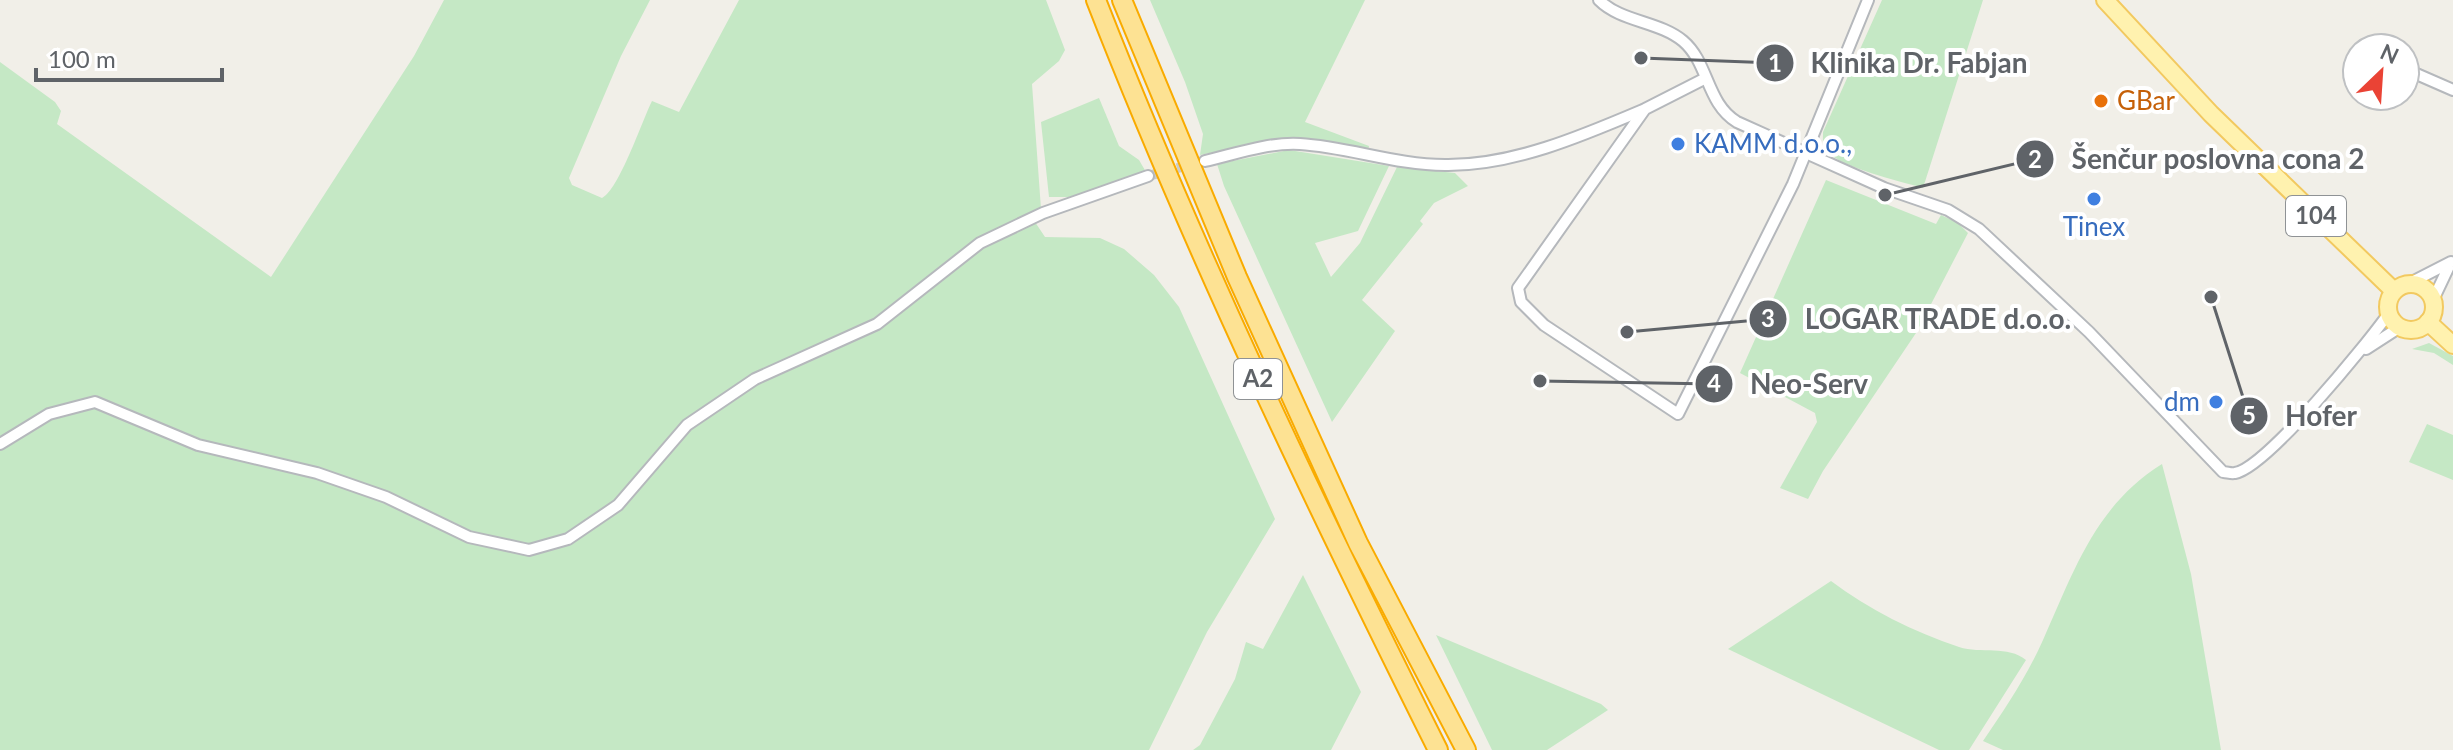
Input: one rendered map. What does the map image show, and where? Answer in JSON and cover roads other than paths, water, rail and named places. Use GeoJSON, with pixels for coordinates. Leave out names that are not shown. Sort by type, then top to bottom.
{"type":"FeatureCollection","features":[{"type":"Feature","properties":{"kind":"highway","name":"A2"},"geometry":{"type":"LineString","coordinates":[[1096,0],[1219,293],[1339,552],[1438,750]]}},
{"type":"Feature","properties":{"kind":"highway","name":"A2"},"geometry":{"type":"LineString","coordinates":[[1122,0],[1237,277],[1358,543],[1466,750]]}},
{"type":"Feature","properties":{"kind":"main road","name":"104"},"geometry":{"type":"LineString","coordinates":[[2105,0],[2211,114],[2394,291]]}},
{"type":"Feature","properties":{"kind":"main road"},"geometry":{"type":"LineString","coordinates":[[2410,283],[2422,286],[2433,300],[2434,312],[2428,322],[2412,330],[2400,327],[2389,313],[2388,301],[2394,291],[2410,283]]}},
{"type":"Feature","properties":{"kind":"main road"},"geometry":{"type":"LineString","coordinates":[[2428,322],[2453,345]]}},
{"type":"Feature","properties":{"kind":"street"},"geometry":{"type":"LineString","coordinates":[[1599,0],[1611,10],[1681,39],[1690,48],[1726,116],[1804,154],[1948,210],[1979,229],[2089,332],[2223,472],[2235,473],[2257,460],[2361,353],[2389,313]]}},
{"type":"Feature","properties":{"kind":"street"},"geometry":{"type":"LineString","coordinates":[[1645,109],[1518,288],[1521,302],[1544,325],[1678,414],[1761,253],[1868,0]]}},
{"type":"Feature","properties":{"kind":"street"},"geometry":{"type":"LineString","coordinates":[[2421,76],[2453,90]]}},
{"type":"Feature","properties":{"kind":"street"},"geometry":{"type":"LineString","coordinates":[[1205,161],[1299,144],[1393,161],[1446,165],[1474,162],[1541,148],[1645,109],[1704,79]]}},
{"type":"Feature","properties":{"kind":"street"},"geometry":{"type":"LineString","coordinates":[[0,444],[49,414],[95,402],[198,445],[317,473],[386,497],[469,537],[529,550],[568,539],[618,505],[687,425],[755,379],[877,324],[980,243],[1043,213],[1148,176]]}},
{"type":"Feature","properties":{"kind":"street"},"geometry":{"type":"LineString","coordinates":[[2410,283],[2452,261]]}},
{"type":"Feature","properties":{"kind":"street"},"geometry":{"type":"LineString","coordinates":[[2433,300],[2452,261]]}},
{"type":"Feature","properties":{"kind":"street"},"geometry":{"type":"LineString","coordinates":[[2361,353],[2400,327]]}},
{"type":"Feature","properties":{"kind":"tunnel"},"geometry":{"type":"LineString","coordinates":[[1148,176],[1193,164]]}},
{"type":"Feature","properties":{"kind":"place","name":"Klinika Dr. Fabjan"},"geometry":{"type":"Point","coordinates":[1641,58]}},
{"type":"Feature","properties":{"kind":"place","name":"GBar"},"geometry":{"type":"Point","coordinates":[2101,101]}},
{"type":"Feature","properties":{"kind":"place","name":"KAMM d.o.o.,"},"geometry":{"type":"Point","coordinates":[1678,144]}},
{"type":"Feature","properties":{"kind":"place","name":"Šenčur poslovna cona 2"},"geometry":{"type":"Point","coordinates":[1885,195]}},
{"type":"Feature","properties":{"kind":"place","name":"Tinex"},"geometry":{"type":"Point","coordinates":[2094,199]}},
{"type":"Feature","properties":{"kind":"place","name":"Hofer"},"geometry":{"type":"Point","coordinates":[2211,297]}},
{"type":"Feature","properties":{"kind":"place","name":"LOGAR TRADE d.o.o."},"geometry":{"type":"Point","coordinates":[1627,332]}},
{"type":"Feature","properties":{"kind":"place","name":"Neo-Serv"},"geometry":{"type":"Point","coordinates":[1540,381]}},
{"type":"Feature","properties":{"kind":"place","name":"dm"},"geometry":{"type":"Point","coordinates":[2216,402]}}]}
